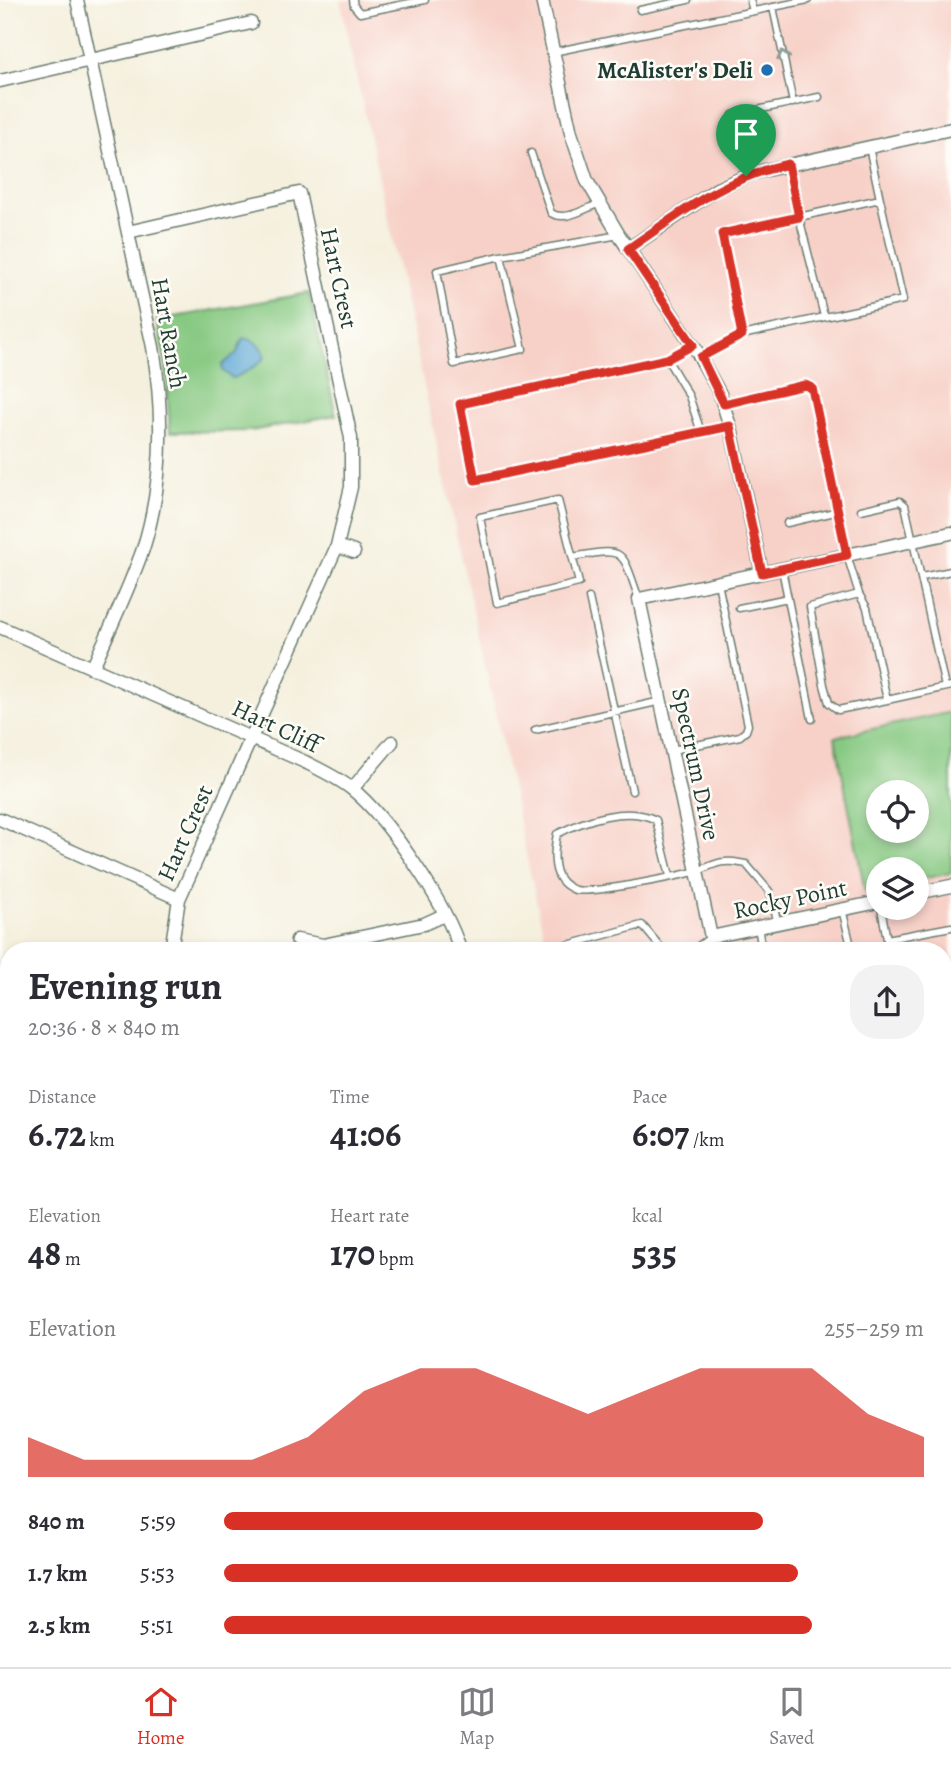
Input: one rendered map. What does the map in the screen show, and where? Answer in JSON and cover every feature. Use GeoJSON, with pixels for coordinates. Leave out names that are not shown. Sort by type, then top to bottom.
{"type":"FeatureCollection","features":[{"type":"Feature","properties":{"kind":"street","name":"Hart Ranch"},"geometry":{"type":"LineString","coordinates":[[77,0],[159,388],[161,428],[159,469],[143,548],[93,667]]}},
{"type":"Feature","properties":{"kind":"street"},"geometry":{"type":"LineString","coordinates":[[542,0],[578,157],[598,204],[701,357],[724,404],[762,573]]}},
{"type":"Feature","properties":{"kind":"street"},"geometry":{"type":"LineString","coordinates":[[0,81],[251,23]]}},
{"type":"Feature","properties":{"kind":"street"},"geometry":{"type":"LineString","coordinates":[[628,249],[718,189],[753,173],[951,129]]}},
{"type":"Feature","properties":{"kind":"street","name":"Hart Crest"},"geometry":{"type":"LineString","coordinates":[[128,232],[299,193],[351,438],[351,487],[337,545],[179,899],[172,942]]}},
{"type":"Feature","properties":{"kind":"street"},"geometry":{"type":"LineString","coordinates":[[639,599],[951,533]]}},
{"type":"Feature","properties":{"kind":"street"},"geometry":{"type":"LineString","coordinates":[[337,545],[354,552]]}},
{"type":"Feature","properties":{"kind":"street","name":"Spectrum Drive"},"geometry":{"type":"LineString","coordinates":[[639,599],[711,937]]}},
{"type":"Feature","properties":{"kind":"street","name":"Hart Cliff"},"geometry":{"type":"LineString","coordinates":[[0,627],[252,738],[324,772],[352,789],[376,811],[402,847],[444,915],[456,942]]}},
{"type":"Feature","properties":{"kind":"street"},"geometry":{"type":"LineString","coordinates":[[352,789],[392,742]]}},
{"type":"Feature","properties":{"kind":"street"},"geometry":{"type":"LineString","coordinates":[[0,819],[179,899]]}},
{"type":"Feature","properties":{"kind":"street"},"geometry":{"type":"LineString","coordinates":[[929,891],[951,886]]}},
{"type":"Feature","properties":{"kind":"street","name":"Rocky Point"},"geometry":{"type":"LineString","coordinates":[[711,937],[866,904]]}},
{"type":"Feature","properties":{"kind":"street"},"geometry":{"type":"LineString","coordinates":[[337,942],[424,924],[444,915]]}},
{"type":"Feature","properties":{"kind":"street"},"geometry":{"type":"LineString","coordinates":[[297,940],[303,942]]}},
{"type":"Feature","properties":{"kind":"lane"},"geometry":{"type":"LineString","coordinates":[[353,0],[360,13],[425,0]]}},
{"type":"Feature","properties":{"kind":"lane"},"geometry":{"type":"LineString","coordinates":[[640,10],[688,0]]}},
{"type":"Feature","properties":{"kind":"lane"},"geometry":{"type":"LineString","coordinates":[[750,0],[752,11]]}},
{"type":"Feature","properties":{"kind":"lane"},"geometry":{"type":"LineString","coordinates":[[553,52],[808,0]]}},
{"type":"Feature","properties":{"kind":"lane"},"geometry":{"type":"LineString","coordinates":[[773,7],[793,103]]}},
{"type":"Feature","properties":{"kind":"lane"},"geometry":{"type":"LineString","coordinates":[[733,115],[819,97]]}},
{"type":"Feature","properties":{"kind":"lane"},"geometry":{"type":"LineString","coordinates":[[701,357],[742,335],[903,300],[869,147]]}},
{"type":"Feature","properties":{"kind":"lane"},"geometry":{"type":"LineString","coordinates":[[531,153],[551,213],[563,217],[598,204]]}},
{"type":"Feature","properties":{"kind":"lane"},"geometry":{"type":"LineString","coordinates":[[788,164],[824,316]]}},
{"type":"Feature","properties":{"kind":"lane"},"geometry":{"type":"LineString","coordinates":[[742,335],[722,234],[880,198]]}},
{"type":"Feature","properties":{"kind":"lane"},"geometry":{"type":"LineString","coordinates":[[501,256],[523,349],[454,364],[437,271],[501,256],[619,235]]}},
{"type":"Feature","properties":{"kind":"lane"},"geometry":{"type":"LineString","coordinates":[[693,345],[667,359],[460,404],[475,480],[730,426]]}},
{"type":"Feature","properties":{"kind":"lane"},"geometry":{"type":"LineString","coordinates":[[667,359],[689,396],[701,432]]}},
{"type":"Feature","properties":{"kind":"lane"},"geometry":{"type":"LineString","coordinates":[[724,404],[809,385],[812,388],[847,555],[859,594],[867,608],[887,700]]}},
{"type":"Feature","properties":{"kind":"lane"},"geometry":{"type":"LineString","coordinates":[[558,500],[573,557],[579,583],[497,603],[480,517],[558,500]]}},
{"type":"Feature","properties":{"kind":"lane"},"geometry":{"type":"LineString","coordinates":[[859,594],[810,607],[824,685],[830,703],[838,710],[948,686],[905,505],[900,501],[861,510]]}},
{"type":"Feature","properties":{"kind":"lane"},"geometry":{"type":"LineString","coordinates":[[787,523],[839,511]]}},
{"type":"Feature","properties":{"kind":"lane"},"geometry":{"type":"LineString","coordinates":[[573,557],[607,551],[620,554],[625,560],[639,599]]}},
{"type":"Feature","properties":{"kind":"lane"},"geometry":{"type":"LineString","coordinates":[[782,569],[812,719]]}},
{"type":"Feature","properties":{"kind":"lane"},"geometry":{"type":"LineString","coordinates":[[922,577],[951,571]]}},
{"type":"Feature","properties":{"kind":"lane"},"geometry":{"type":"LineString","coordinates":[[672,750],[740,736],[748,725],[717,582]]}},
{"type":"Feature","properties":{"kind":"lane"},"geometry":{"type":"LineString","coordinates":[[589,598],[632,791]]}},
{"type":"Feature","properties":{"kind":"lane"},"geometry":{"type":"LineString","coordinates":[[739,608],[788,598]]}},
{"type":"Feature","properties":{"kind":"lane"},"geometry":{"type":"LineString","coordinates":[[535,730],[661,701]]}},
{"type":"Feature","properties":{"kind":"lane"},"geometry":{"type":"LineString","coordinates":[[670,876],[656,820],[643,814],[620,814],[573,826],[557,834],[554,853],[556,868],[563,884],[576,890],[670,876],[697,871],[722,861],[746,864],[769,891],[778,923]]}},
{"type":"Feature","properties":{"kind":"lane"},"geometry":{"type":"LineString","coordinates":[[842,909],[850,942]]}},
{"type":"Feature","properties":{"kind":"lane"},"geometry":{"type":"LineString","coordinates":[[883,920],[888,942]]}},
{"type":"Feature","properties":{"kind":"lane"},"geometry":{"type":"LineString","coordinates":[[579,942],[642,925],[656,942]]}},
{"type":"Feature","properties":{"kind":"lane"},"geometry":{"type":"LineString","coordinates":[[887,939],[951,927]]}},
{"type":"Feature","properties":{"kind":"lane"},"geometry":{"type":"LineString","coordinates":[[758,928],[761,942]]}},
{"type":"Feature","properties":{"kind":"lane"},"geometry":{"type":"LineString","coordinates":[[704,942],[711,937]]}},
{"type":"Feature","properties":{"kind":"shaded area"},"geometry":{"type":"Polygon","coordinates":[[[340,0],[951,0],[951,942],[545,942],[340,0]]]}},
{"type":"Feature","properties":{"kind":"green space"},"geometry":{"type":"Polygon","coordinates":[[[309,293],[336,415],[251,431],[170,432],[166,365],[157,320],[309,293]]]}},
{"type":"Feature","properties":{"kind":"green space"},"geometry":{"type":"Polygon","coordinates":[[[951,712],[951,873],[929,878],[929,857],[866,857],[865,891],[835,737],[951,712]]]}},
{"type":"Feature","properties":{"kind":"water"},"geometry":{"type":"Polygon","coordinates":[[[243,338],[257,344],[265,357],[260,363],[232,378],[223,371],[222,365],[236,354],[243,338]]]}},
{"type":"Feature","properties":{"kind":"place","name":"McAlister's Deli"},"geometry":{"type":"Point","coordinates":[767,70]}},
{"type":"Feature","properties":{"kind":"route"},"geometry":{"type":"LineString","coordinates":[[788,164],[799,217],[722,234],[742,335],[701,357],[724,404],[805,385],[812,388],[847,555],[762,573],[730,426],[475,480],[460,404],[667,359],[693,345],[628,249],[718,189],[746,176],[788,164]]}}]}
